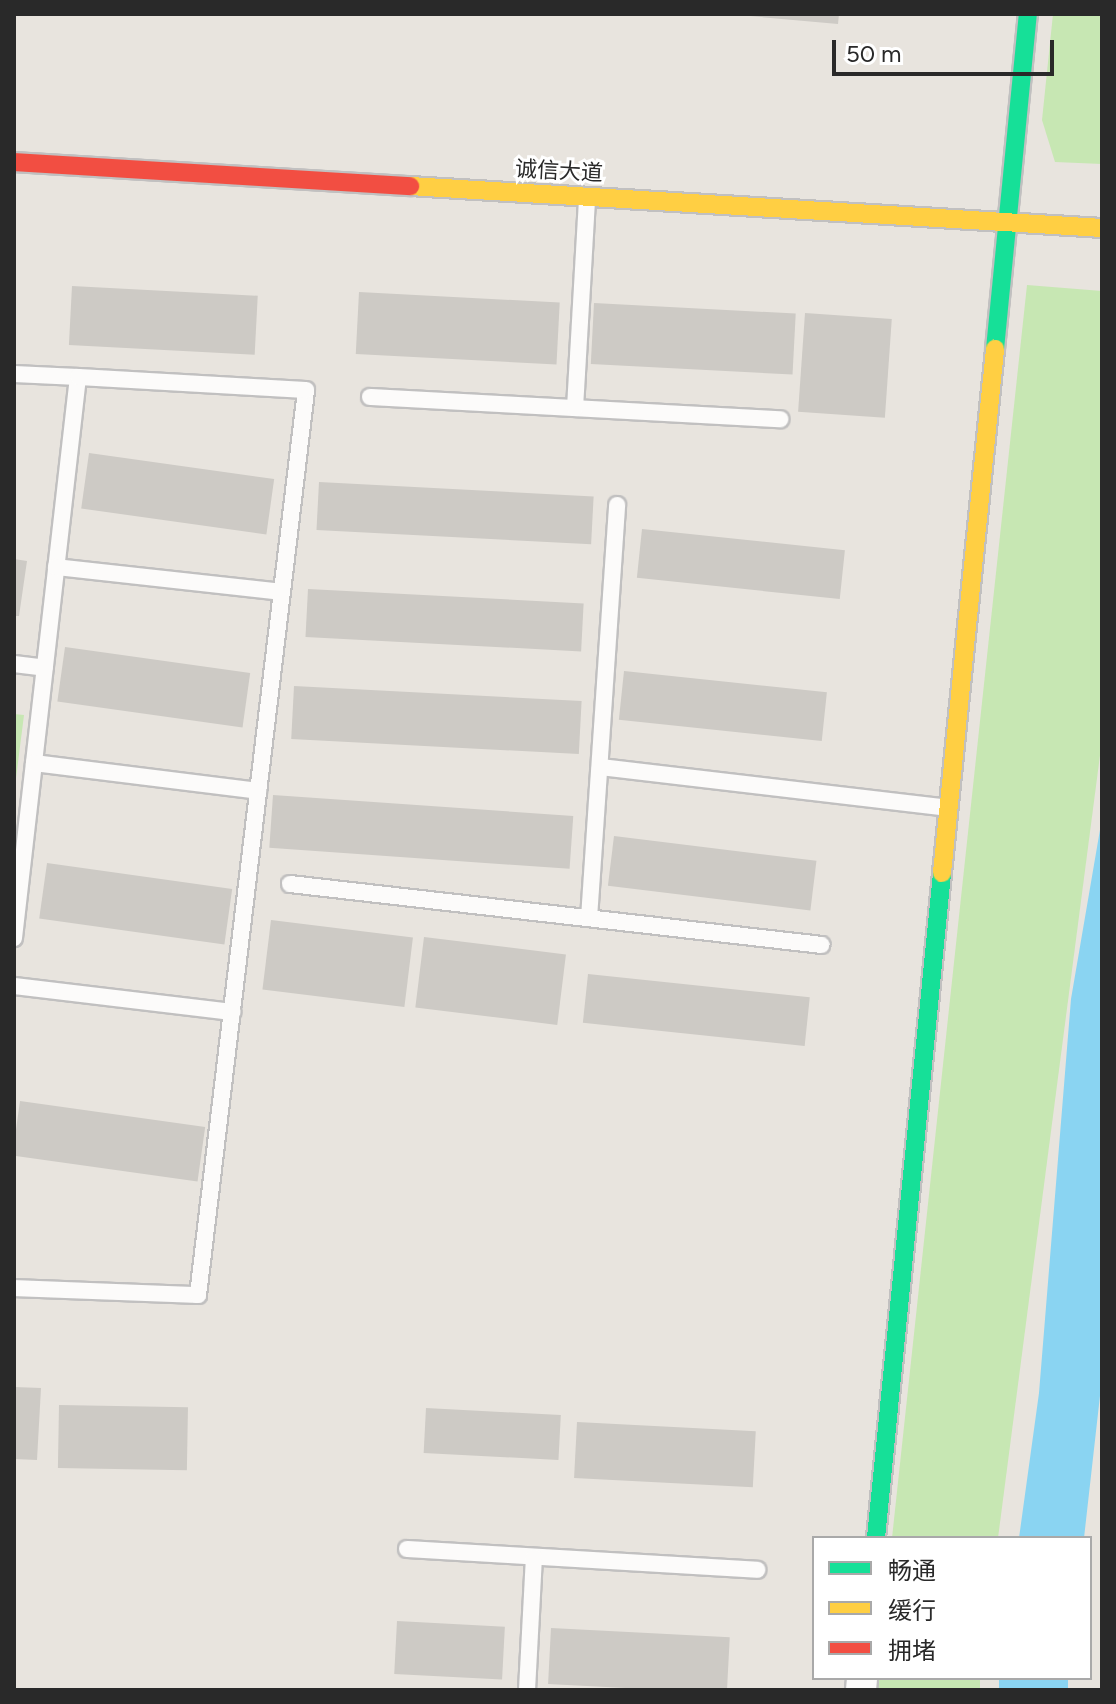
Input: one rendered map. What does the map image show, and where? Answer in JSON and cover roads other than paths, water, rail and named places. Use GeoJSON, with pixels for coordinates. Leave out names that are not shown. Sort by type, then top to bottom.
{"type":"FeatureCollection","features":[{"type":"Feature","properties":{"kind":"street"},"geometry":{"type":"LineString","coordinates":[[876,1536],[1028,14]]}},
{"type":"Feature","properties":{"kind":"street","name":"诚信大道"},"geometry":{"type":"LineString","coordinates":[[15,166],[588,196],[1102,228]]}},
{"type":"Feature","properties":{"kind":"lane"},"geometry":{"type":"LineString","coordinates":[[575,408],[588,196]]}},
{"type":"Feature","properties":{"kind":"lane"},"geometry":{"type":"LineString","coordinates":[[14,374],[306,390],[198,1295],[14,1288]]}},
{"type":"Feature","properties":{"kind":"lane"},"geometry":{"type":"LineString","coordinates":[[14,938],[78,377]]}},
{"type":"Feature","properties":{"kind":"lane"},"geometry":{"type":"LineString","coordinates":[[370,397],[780,419]]}},
{"type":"Feature","properties":{"kind":"lane"},"geometry":{"type":"LineString","coordinates":[[589,918],[617,505]]}},
{"type":"Feature","properties":{"kind":"lane"},"geometry":{"type":"LineString","coordinates":[[56,567],[282,592]]}},
{"type":"Feature","properties":{"kind":"lane"},"geometry":{"type":"LineString","coordinates":[[14,664],[45,668]]}},
{"type":"Feature","properties":{"kind":"lane"},"geometry":{"type":"LineString","coordinates":[[34,763],[258,791]]}},
{"type":"Feature","properties":{"kind":"lane"},"geometry":{"type":"LineString","coordinates":[[600,767],[948,808]]}},
{"type":"Feature","properties":{"kind":"lane"},"geometry":{"type":"LineString","coordinates":[[290,884],[822,945]]}},
{"type":"Feature","properties":{"kind":"lane"},"geometry":{"type":"LineString","coordinates":[[14,986],[232,1012]]}},
{"type":"Feature","properties":{"kind":"lane"},"geometry":{"type":"LineString","coordinates":[[407,1549],[757,1570]]}},
{"type":"Feature","properties":{"kind":"lane"},"geometry":{"type":"LineString","coordinates":[[527,1690],[534,1557]]}},
{"type":"Feature","properties":{"kind":"water"},"geometry":{"type":"Polygon","coordinates":[[[1102,818],[1102,1378],[1084,1536],[1019,1536],[1039,1393],[1071,999],[1102,818]]]}},
{"type":"Feature","properties":{"kind":"water"},"geometry":{"type":"Polygon","coordinates":[[[999,1680],[1068,1680],[1068,1690],[999,1690],[999,1680]]]}}]}
